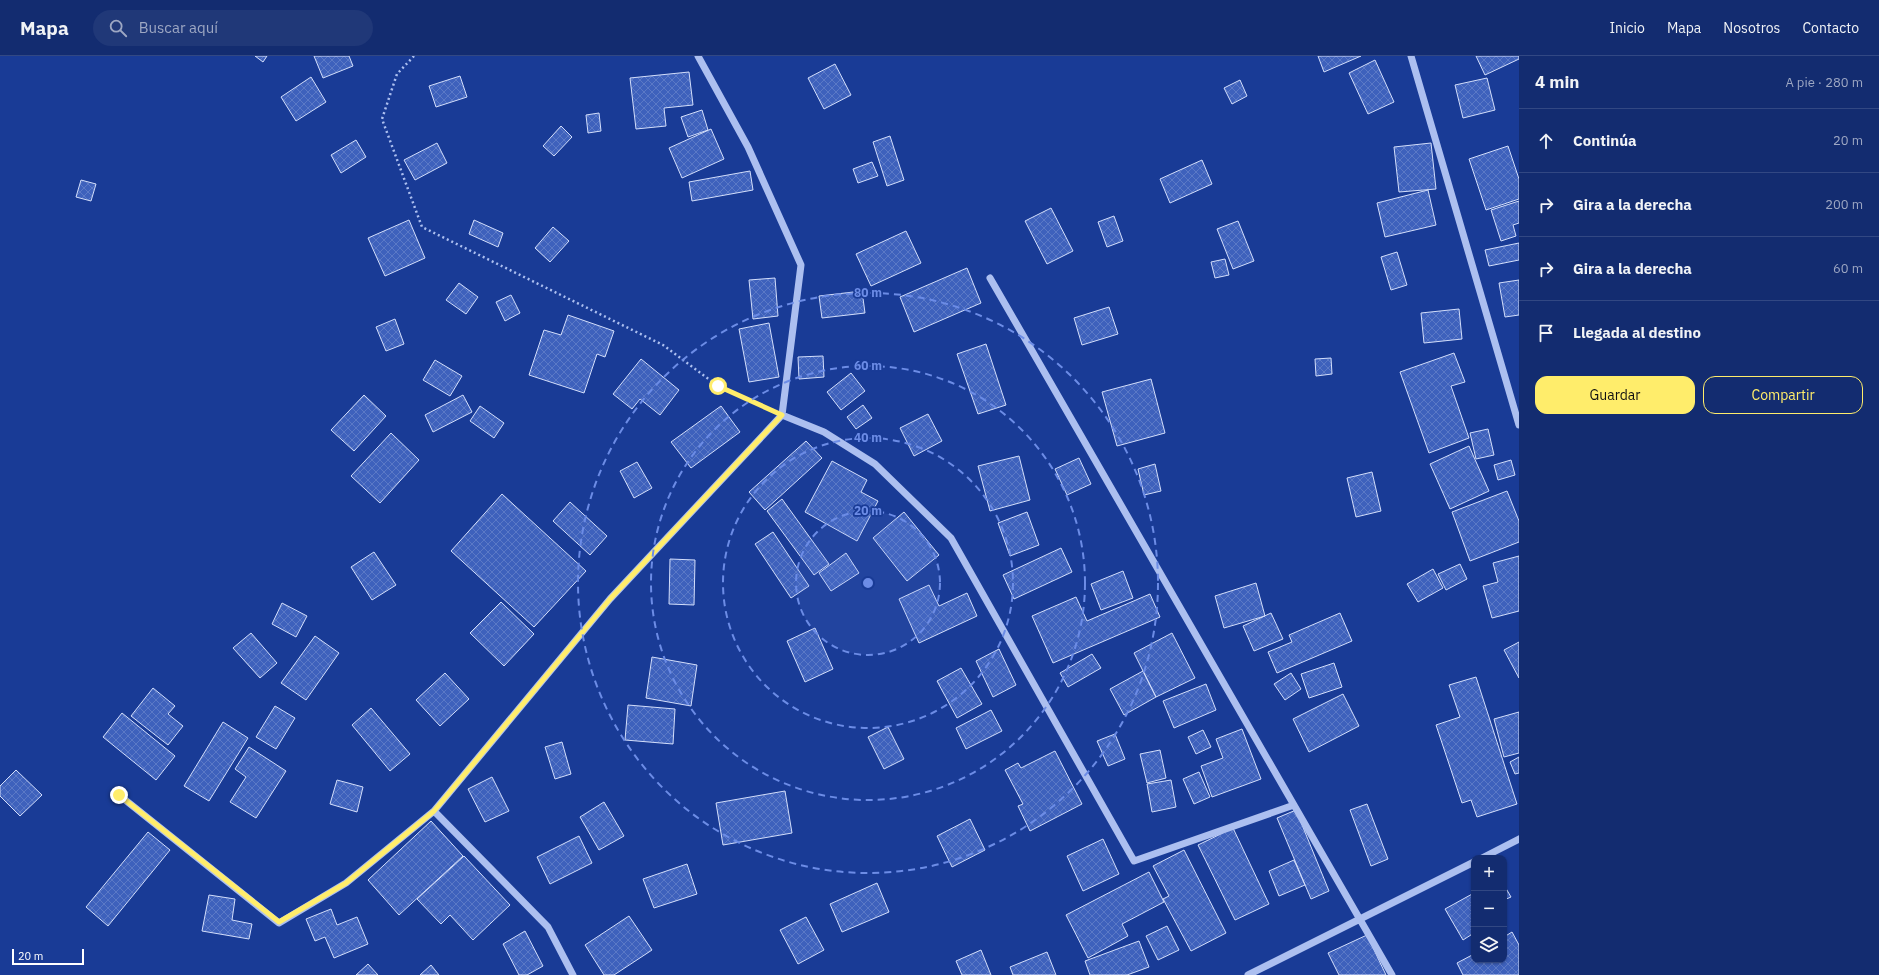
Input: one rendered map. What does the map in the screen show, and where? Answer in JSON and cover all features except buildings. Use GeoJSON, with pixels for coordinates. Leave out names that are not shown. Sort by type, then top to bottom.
{"type":"FeatureCollection","features":[{"type":"Feature","properties":{"kind":"street"},"geometry":{"type":"LineString","coordinates":[[119,795],[279,922],[346,883],[434,811],[610,599],[782,415],[801,265],[748,147],[698,56]]}},
{"type":"Feature","properties":{"kind":"street"},"geometry":{"type":"LineString","coordinates":[[1411,56],[1519,425]]}},
{"type":"Feature","properties":{"kind":"street"},"geometry":{"type":"LineString","coordinates":[[990,278],[1392,975]]}},
{"type":"Feature","properties":{"kind":"street"},"geometry":{"type":"LineString","coordinates":[[782,415],[824,432],[875,464],[951,538],[1134,861],[1294,805]]}},
{"type":"Feature","properties":{"kind":"street"},"geometry":{"type":"LineString","coordinates":[[434,811],[548,927],[573,975]]}},
{"type":"Feature","properties":{"kind":"street"},"geometry":{"type":"LineString","coordinates":[[1488,855],[1519,839]]}},
{"type":"Feature","properties":{"kind":"street"},"geometry":{"type":"LineString","coordinates":[[1248,975],[1471,864]]}},
{"type":"Feature","properties":{"kind":"path"},"geometry":{"type":"LineString","coordinates":[[414,56],[397,74],[382,119],[422,227],[663,345],[718,386],[782,415]]}},
{"type":"Feature","properties":{"kind":"route"},"geometry":{"type":"LineString","coordinates":[[119,795],[279,922],[346,883],[434,811],[610,599],[782,415],[718,386]]}}]}
